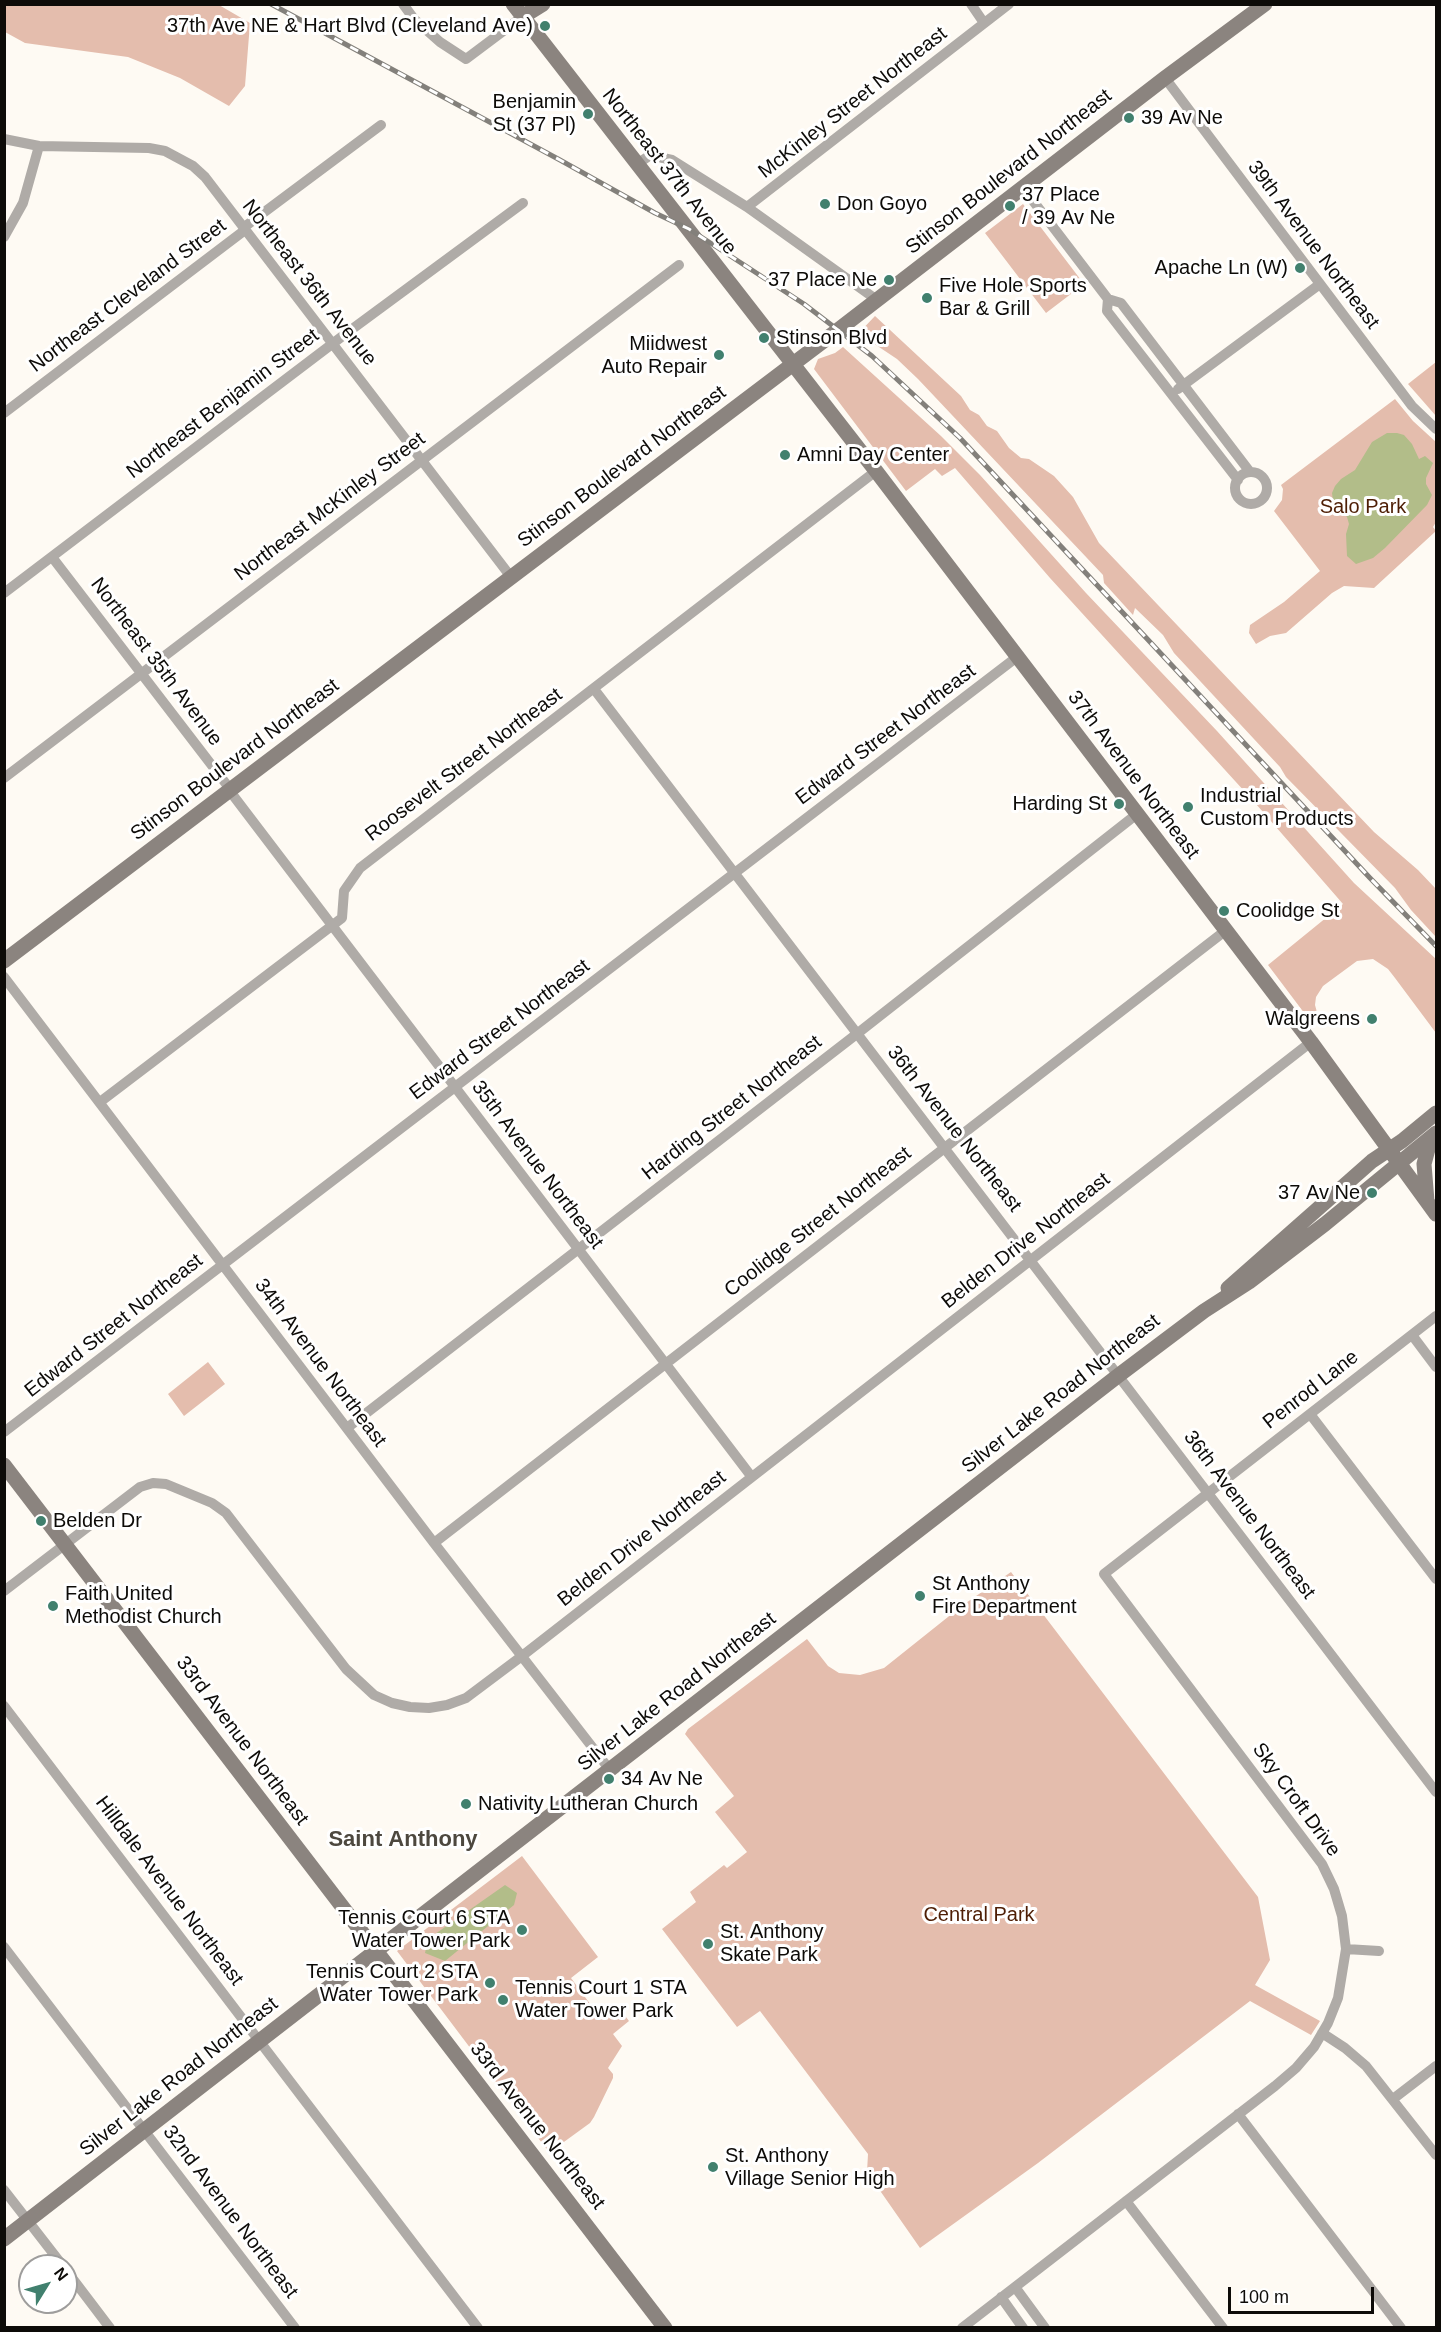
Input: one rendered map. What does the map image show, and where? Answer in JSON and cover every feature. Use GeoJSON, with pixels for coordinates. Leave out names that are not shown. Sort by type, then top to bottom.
{"type":"FeatureCollection","features":[{"type":"Feature","properties":{"kind":"street"},"geometry":{"type":"LineString","coordinates":[[403,4],[414,19],[440,42],[466,59],[518,11],[543,4]]}},
{"type":"Feature","properties":{"kind":"street"},"geometry":{"type":"LineString","coordinates":[[971,4],[984,23]]}},
{"type":"Feature","properties":{"kind":"street","name":"McKinley Street Northeast"},"geometry":{"type":"LineString","coordinates":[[747,207],[1009,4]]}},
{"type":"Feature","properties":{"kind":"street","name":"Stinson Boulevard Northeast"},"geometry":{"type":"LineString","coordinates":[[4,961],[1265,4]]}},
{"type":"Feature","properties":{"kind":"street","name":"Northeast 37th Avenue"},"geometry":{"type":"LineString","coordinates":[[518,11],[792,365]]}},
{"type":"Feature","properties":{"kind":"street","name":"39th Avenue Northeast"},"geometry":{"type":"LineString","coordinates":[[1165,78],[1412,406],[1437,429]]}},
{"type":"Feature","properties":{"kind":"street","name":"Northeast Cleveland Street"},"geometry":{"type":"LineString","coordinates":[[4,413],[381,125]]}},
{"type":"Feature","properties":{"kind":"street","name":"Northeast 36th Avenue"},"geometry":{"type":"LineString","coordinates":[[4,139],[39,146],[137,148],[165,151],[193,165],[205,177],[511,577]]}},
{"type":"Feature","properties":{"kind":"street"},"geometry":{"type":"LineString","coordinates":[[4,237],[24,203],[39,146]]}},
{"type":"Feature","properties":{"kind":"street"},"geometry":{"type":"LineString","coordinates":[[637,164],[652,154],[672,160],[747,207],[877,300]]}},
{"type":"Feature","properties":{"kind":"street"},"geometry":{"type":"LineString","coordinates":[[1023,189],[1108,299],[1121,303],[1250,472],[1261,476],[1265,481],[1266,493],[1260,501],[1249,504],[1239,498],[1236,493],[1238,480],[1107,311],[1108,299]]}},
{"type":"Feature","properties":{"kind":"street","name":"Northeast Benjamin Street"},"geometry":{"type":"LineString","coordinates":[[4,593],[523,202]]}},
{"type":"Feature","properties":{"kind":"street","name":"Northeast McKinley Street"},"geometry":{"type":"LineString","coordinates":[[4,778],[679,266]]}},
{"type":"Feature","properties":{"kind":"street"},"geometry":{"type":"LineString","coordinates":[[1171,394],[1320,284]]}},
{"type":"Feature","properties":{"kind":"street","name":"37th Avenue Northeast"},"geometry":{"type":"LineString","coordinates":[[792,365],[876,471],[1311,1042],[1432,1208]]}},
{"type":"Feature","properties":{"kind":"street","name":"Roosevelt Street Northeast"},"geometry":{"type":"LineString","coordinates":[[100,1102],[342,918],[344,891],[360,868],[876,471]]}},
{"type":"Feature","properties":{"kind":"street"},"geometry":{"type":"LineString","coordinates":[[1238,480],[1250,472]]}},
{"type":"Feature","properties":{"kind":"street","name":"Northeast 35th Avenue"},"geometry":{"type":"LineString","coordinates":[[52,557],[143,673],[229,790]]}},
{"type":"Feature","properties":{"kind":"street","name":"Edward Street Northeast"},"geometry":{"type":"LineString","coordinates":[[4,1432],[1017,657]]}},
{"type":"Feature","properties":{"kind":"street","name":"36th Avenue Northeast"},"geometry":{"type":"LineString","coordinates":[[594,689],[1437,1792]]}},
{"type":"Feature","properties":{"kind":"street","name":"35th Avenue Northeast"},"geometry":{"type":"LineString","coordinates":[[229,790],[752,1476]]}},
{"type":"Feature","properties":{"kind":"street","name":"Harding Street Northeast"},"geometry":{"type":"LineString","coordinates":[[347,1428],[1137,814]]}},
{"type":"Feature","properties":{"kind":"street","name":"Coolidge Street Northeast"},"geometry":{"type":"LineString","coordinates":[[434,1543],[1225,930]]}},
{"type":"Feature","properties":{"kind":"street","name":"34th Avenue Northeast"},"geometry":{"type":"LineString","coordinates":[[4,977],[434,1543],[610,1770]]}},
{"type":"Feature","properties":{"kind":"street","name":"Belden Drive Northeast"},"geometry":{"type":"LineString","coordinates":[[4,1591],[140,1486],[153,1483],[166,1484],[212,1503],[226,1513],[346,1669],[374,1695],[392,1703],[429,1708],[447,1705],[466,1698],[1311,1042]]}},
{"type":"Feature","properties":{"kind":"street","name":"Silver Lake Road Northeast"},"geometry":{"type":"LineString","coordinates":[[1204,1311],[1242,1274],[1372,1161],[1437,1113]]}},
{"type":"Feature","properties":{"kind":"street","name":"Silver Lake Road Northeast"},"geometry":{"type":"LineString","coordinates":[[4,2239],[1119,1375],[1204,1311],[1249,1282],[1437,1133]]}},
{"type":"Feature","properties":{"kind":"street"},"geometry":{"type":"LineString","coordinates":[[1432,1208],[1424,1164],[1428,1149],[1437,1138]]}},
{"type":"Feature","properties":{"kind":"street","name":"Penrod Lane"},"geometry":{"type":"LineString","coordinates":[[1209,1492],[1437,1316]]}},
{"type":"Feature","properties":{"kind":"street"},"geometry":{"type":"LineString","coordinates":[[1412,1335],[1437,1367]]}},
{"type":"Feature","properties":{"kind":"street"},"geometry":{"type":"LineString","coordinates":[[1310,1414],[1437,1579]]}},
{"type":"Feature","properties":{"kind":"street","name":"33rd Avenue Northeast"},"geometry":{"type":"LineString","coordinates":[[4,1465],[665,2328]]}},
{"type":"Feature","properties":{"kind":"street","name":"Sky Croft Drive"},"geometry":{"type":"LineString","coordinates":[[962,2328],[1296,2068],[1314,2047],[1338,1998],[1346,1949],[1342,1916],[1334,1889],[1322,1864],[1104,1574],[1209,1492]]}},
{"type":"Feature","properties":{"kind":"street","name":"Hilldale Avenue Northeast"},"geometry":{"type":"LineString","coordinates":[[4,1706],[478,2328]]}},
{"type":"Feature","properties":{"kind":"street","name":"32nd Avenue Northeast"},"geometry":{"type":"LineString","coordinates":[[4,1947],[295,2328]]}},
{"type":"Feature","properties":{"kind":"street"},"geometry":{"type":"LineString","coordinates":[[1346,1949],[1379,1951]]}},
{"type":"Feature","properties":{"kind":"street"},"geometry":{"type":"LineString","coordinates":[[1322,2033],[1345,2048],[1366,2066],[1437,2155]]}},
{"type":"Feature","properties":{"kind":"street"},"geometry":{"type":"LineString","coordinates":[[1393,2099],[1437,2066]]}},
{"type":"Feature","properties":{"kind":"street"},"geometry":{"type":"LineString","coordinates":[[1238,2114],[1401,2328]]}},
{"type":"Feature","properties":{"kind":"street"},"geometry":{"type":"LineString","coordinates":[[4,2190],[54,2254]]}},
{"type":"Feature","properties":{"kind":"street"},"geometry":{"type":"LineString","coordinates":[[1126,2201],[1223,2328]]}},
{"type":"Feature","properties":{"kind":"street"},"geometry":{"type":"LineString","coordinates":[[78,2286],[110,2328]]}},
{"type":"Feature","properties":{"kind":"street"},"geometry":{"type":"LineString","coordinates":[[1015,2287],[1045,2328]]}},
{"type":"Feature","properties":{"kind":"street"},"geometry":{"type":"LineString","coordinates":[[1001,2297],[1023,2328]]}},
{"type":"Feature","properties":{"kind":"green space"},"geometry":{"type":"Polygon","coordinates":[[[4,5],[219,5],[250,23],[245,86],[229,106],[180,78],[128,57],[25,43],[5,32],[4,5]]]}},
{"type":"Feature","properties":{"kind":"green space"},"geometry":{"type":"Polygon","coordinates":[[[1023,204],[1084,284],[1046,313],[985,233],[1023,204]]]}},
{"type":"Feature","properties":{"kind":"green space"},"geometry":{"type":"Polygon","coordinates":[[[875,316],[961,396],[970,410],[979,415],[987,426],[997,431],[1009,448],[1021,458],[1029,459],[1054,476],[1073,497],[1099,543],[1374,832],[1418,870],[1436,889],[1436,937],[1411,910],[1395,888],[1286,777],[1280,767],[1174,653],[1163,635],[1135,608],[1133,615],[1104,583],[1103,575],[918,379],[897,359],[866,338],[855,337],[875,316]]]}},
{"type":"Feature","properties":{"kind":"green space"},"geometry":{"type":"Polygon","coordinates":[[[843,347],[941,436],[980,475],[1354,883],[1436,959],[1436,1033],[1388,969],[1373,959],[1357,961],[1323,986],[1316,997],[1315,1005],[1318,1016],[1314,1026],[1268,965],[1343,904],[1256,804],[1050,578],[955,468],[942,476],[935,469],[906,491],[814,369],[818,359],[835,353],[843,347]]]}},
{"type":"Feature","properties":{"kind":"green space"},"geometry":{"type":"Polygon","coordinates":[[[1436,362],[1436,416],[1408,384],[1436,362]]]}},
{"type":"Feature","properties":{"kind":"green space","name":"Salo Park"},"geometry":{"type":"Polygon","coordinates":[[[1395,399],[1413,421],[1436,442],[1436,522],[1433,527],[1436,531],[1374,588],[1344,586],[1332,593],[1286,633],[1270,636],[1256,644],[1249,633],[1250,625],[1284,602],[1320,571],[1274,511],[1282,500],[1281,485],[1395,399]]]}},
{"type":"Feature","properties":{"kind":"green space"},"geometry":{"type":"Polygon","coordinates":[[[208,1362],[225,1384],[184,1416],[168,1394],[208,1362]]]}},
{"type":"Feature","properties":{"kind":"green space","name":"Central Park"},"geometry":{"type":"Polygon","coordinates":[[[1011,1572],[1258,1897],[1270,1960],[1255,1985],[1320,2021],[1311,2035],[1250,2001],[1038,2163],[920,2248],[867,2172],[868,2154],[760,2011],[737,2027],[662,1929],[696,1902],[690,1892],[724,1865],[727,1868],[747,1852],[715,1812],[734,1796],[685,1734],[688,1729],[807,1639],[828,1666],[839,1673],[860,1675],[884,1668],[963,1605],[1011,1572]]]}},
{"type":"Feature","properties":{"kind":"green space"},"geometry":{"type":"Polygon","coordinates":[[[522,1856],[598,1957],[571,1978],[599,2016],[616,2004],[629,2021],[613,2034],[622,2046],[608,2068],[613,2078],[594,2117],[590,2123],[548,2151],[397,1951],[522,1856]]]}},
{"type":"Feature","properties":{"kind":"shaded area"},"geometry":{"type":"Polygon","coordinates":[[[1387,433],[1404,435],[1412,444],[1419,459],[1425,456],[1433,463],[1426,478],[1426,484],[1432,495],[1427,505],[1385,548],[1373,558],[1356,564],[1347,556],[1346,534],[1349,524],[1347,517],[1333,501],[1332,493],[1341,479],[1355,470],[1372,442],[1387,433]]]}},
{"type":"Feature","properties":{"kind":"shaded area"},"geometry":{"type":"Polygon","coordinates":[[[505,1885],[517,1893],[514,1905],[445,1961],[425,1953],[428,1939],[505,1885]]]}},
{"type":"Feature","properties":{"kind":"railway"},"geometry":{"type":"LineString","coordinates":[[271,4],[655,213],[689,229],[804,304],[872,356],[960,438],[1436,946]]}},
{"type":"Feature","properties":{"kind":"place","name":"37th Ave NE & Hart Blvd (Cleveland Ave)"},"geometry":{"type":"Point","coordinates":[545,26]}},
{"type":"Feature","properties":{"kind":"place","name":"Benjamin St (37 Pl)"},"geometry":{"type":"Point","coordinates":[588,114]}},
{"type":"Feature","properties":{"kind":"place","name":"39 Av Ne"},"geometry":{"type":"Point","coordinates":[1129,118]}},
{"type":"Feature","properties":{"kind":"place","name":"Don Goyo"},"geometry":{"type":"Point","coordinates":[825,204]}},
{"type":"Feature","properties":{"kind":"place","name":"37 Place / 39 Av Ne"},"geometry":{"type":"Point","coordinates":[1010,206]}},
{"type":"Feature","properties":{"kind":"place","name":"Apache Ln (W)"},"geometry":{"type":"Point","coordinates":[1300,268]}},
{"type":"Feature","properties":{"kind":"place","name":"37 Place Ne"},"geometry":{"type":"Point","coordinates":[889,280]}},
{"type":"Feature","properties":{"kind":"place","name":"Five Hole Sports Bar & Grill"},"geometry":{"type":"Point","coordinates":[927,298]}},
{"type":"Feature","properties":{"kind":"place","name":"Stinson Blvd"},"geometry":{"type":"Point","coordinates":[764,338]}},
{"type":"Feature","properties":{"kind":"place","name":"Miidwest Auto Repair"},"geometry":{"type":"Point","coordinates":[719,355]}},
{"type":"Feature","properties":{"kind":"place","name":"Amni Day Center"},"geometry":{"type":"Point","coordinates":[785,455]}},
{"type":"Feature","properties":{"kind":"place","name":"Harding St"},"geometry":{"type":"Point","coordinates":[1119,804]}},
{"type":"Feature","properties":{"kind":"place","name":"Industrial Custom Products"},"geometry":{"type":"Point","coordinates":[1188,807]}},
{"type":"Feature","properties":{"kind":"place","name":"Coolidge St"},"geometry":{"type":"Point","coordinates":[1224,911]}},
{"type":"Feature","properties":{"kind":"place","name":"Walgreens"},"geometry":{"type":"Point","coordinates":[1372,1019]}},
{"type":"Feature","properties":{"kind":"place","name":"37 Av Ne"},"geometry":{"type":"Point","coordinates":[1372,1193]}},
{"type":"Feature","properties":{"kind":"place","name":"Belden Dr"},"geometry":{"type":"Point","coordinates":[41,1521]}},
{"type":"Feature","properties":{"kind":"place","name":"St Anthony Fire Department"},"geometry":{"type":"Point","coordinates":[920,1596]}},
{"type":"Feature","properties":{"kind":"place","name":"Faith United Methodist Church"},"geometry":{"type":"Point","coordinates":[53,1606]}},
{"type":"Feature","properties":{"kind":"place","name":"34 Av Ne"},"geometry":{"type":"Point","coordinates":[609,1779]}},
{"type":"Feature","properties":{"kind":"place","name":"Nativity Lutheran Church"},"geometry":{"type":"Point","coordinates":[466,1804]}},
{"type":"Feature","properties":{"kind":"place","name":"Tennis Court 6 STA Water Tower Park"},"geometry":{"type":"Point","coordinates":[522,1930]}},
{"type":"Feature","properties":{"kind":"place","name":"St. Anthony Skate Park"},"geometry":{"type":"Point","coordinates":[708,1944]}},
{"type":"Feature","properties":{"kind":"place","name":"Tennis Court 2 STA Water Tower Park"},"geometry":{"type":"Point","coordinates":[490,1983]}},
{"type":"Feature","properties":{"kind":"place","name":"Tennis Court 1 STA Water Tower Park"},"geometry":{"type":"Point","coordinates":[503,2000]}},
{"type":"Feature","properties":{"kind":"place","name":"St. Anthony Village Senior High"},"geometry":{"type":"Point","coordinates":[713,2167]}},
{"type":"Feature","properties":{"kind":"district","name":"Saint Anthony"},"geometry":{"type":"Point","coordinates":[403,1840]}}]}
